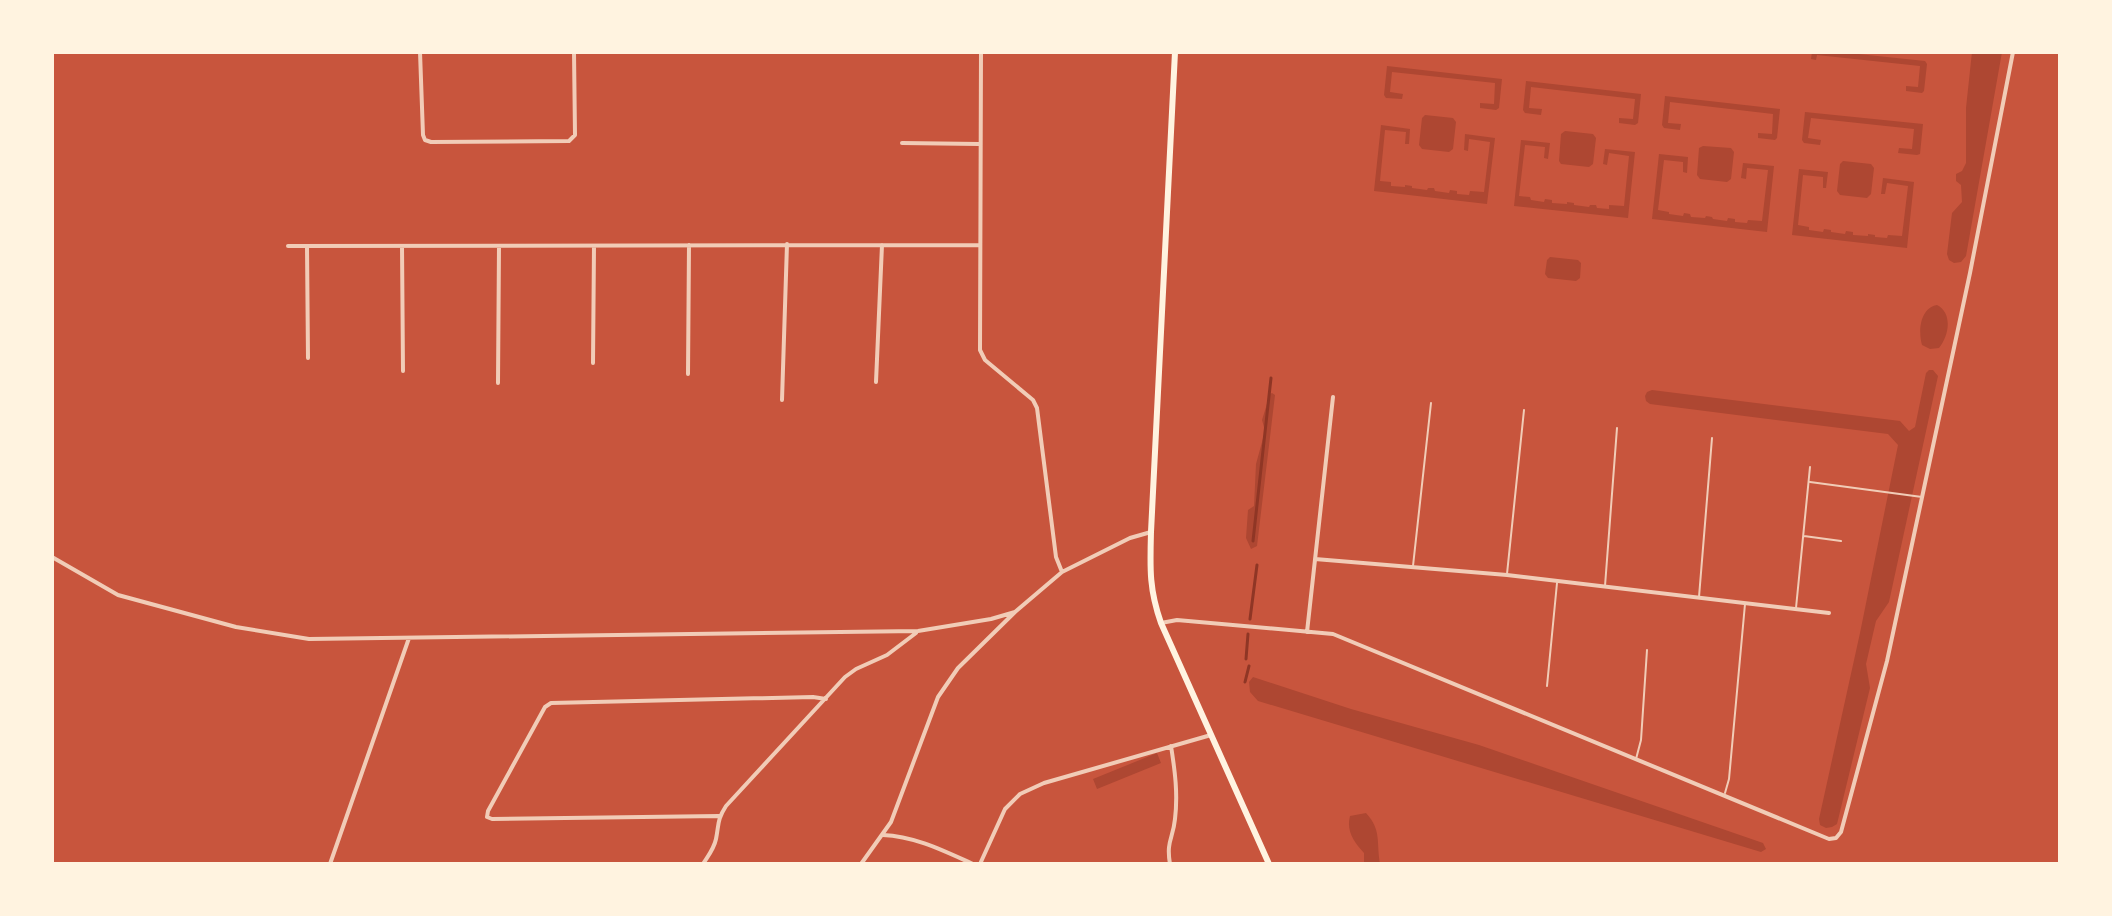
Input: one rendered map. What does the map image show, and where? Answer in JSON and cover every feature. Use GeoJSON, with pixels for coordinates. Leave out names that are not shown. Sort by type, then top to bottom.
{"type":"FeatureCollection","features":[{"type":"Feature","properties":{"kind":"main road"},"geometry":{"type":"LineString","coordinates":[[1175,52],[1151,532],[1153,600],[1269,864]]}},
{"type":"Feature","properties":{"kind":"street"},"geometry":{"type":"LineString","coordinates":[[420,52],[423,135],[425,140],[431,142],[569,141],[575,135],[574,52]]}},
{"type":"Feature","properties":{"kind":"street"},"geometry":{"type":"LineString","coordinates":[[981,52],[980,350],[985,360],[1033,400],[1037,408],[1056,557],[1062,572]]}},
{"type":"Feature","properties":{"kind":"street"},"geometry":{"type":"LineString","coordinates":[[1161,623],[1177,620],[1321,631],[1346,638],[1829,839],[1836,838],[1841,832],[1887,661],[1987,193],[2013,52]]}},
{"type":"Feature","properties":{"kind":"street"},"geometry":{"type":"LineString","coordinates":[[902,143],[980,144]]}},
{"type":"Feature","properties":{"kind":"street"},"geometry":{"type":"LineString","coordinates":[[782,400],[787,244]]}},
{"type":"Feature","properties":{"kind":"street"},"geometry":{"type":"LineString","coordinates":[[876,382],[882,244]]}},
{"type":"Feature","properties":{"kind":"street"},"geometry":{"type":"LineString","coordinates":[[688,374],[689,245]]}},
{"type":"Feature","properties":{"kind":"street"},"geometry":{"type":"LineString","coordinates":[[288,246],[980,245]]}},
{"type":"Feature","properties":{"kind":"street"},"geometry":{"type":"LineString","coordinates":[[307,246],[308,358]]}},
{"type":"Feature","properties":{"kind":"street"},"geometry":{"type":"LineString","coordinates":[[402,246],[403,371]]}},
{"type":"Feature","properties":{"kind":"street"},"geometry":{"type":"LineString","coordinates":[[498,383],[499,246]]}},
{"type":"Feature","properties":{"kind":"street"},"geometry":{"type":"LineString","coordinates":[[593,363],[594,246]]}},
{"type":"Feature","properties":{"kind":"street"},"geometry":{"type":"LineString","coordinates":[[1307,632],[1333,397]]}},
{"type":"Feature","properties":{"kind":"street"},"geometry":{"type":"LineString","coordinates":[[861,864],[891,822],[938,697],[958,668],[1015,612],[1062,572],[1130,538],[1151,532]]}},
{"type":"Feature","properties":{"kind":"street"},"geometry":{"type":"LineString","coordinates":[[52,557],[118,595],[236,627],[309,639],[918,631],[1015,612]]}},
{"type":"Feature","properties":{"kind":"street"},"geometry":{"type":"LineString","coordinates":[[1315,559],[1507,575],[1829,613]]}},
{"type":"Feature","properties":{"kind":"street"},"geometry":{"type":"LineString","coordinates":[[703,864],[713,850],[719,816],[726,806],[845,677],[887,655],[918,631]]}},
{"type":"Feature","properties":{"kind":"street"},"geometry":{"type":"LineString","coordinates":[[330,864],[409,638]]}},
{"type":"Feature","properties":{"kind":"street"},"geometry":{"type":"LineString","coordinates":[[719,816],[487,817],[545,707],[551,703],[826,699]]}},
{"type":"Feature","properties":{"kind":"street"},"geometry":{"type":"LineString","coordinates":[[980,864],[1005,809],[1020,794],[1044,783],[1211,735]]}},
{"type":"Feature","properties":{"kind":"street"},"geometry":{"type":"LineString","coordinates":[[1170,864],[1167,847],[1175,822],[1177,786],[1171,746]]}},
{"type":"Feature","properties":{"kind":"street"},"geometry":{"type":"LineString","coordinates":[[883,835],[898,835],[973,864]]}},
{"type":"Feature","properties":{"kind":"lane"},"geometry":{"type":"LineString","coordinates":[[1413,567],[1431,403]]}},
{"type":"Feature","properties":{"kind":"lane"},"geometry":{"type":"LineString","coordinates":[[1507,575],[1524,410]]}},
{"type":"Feature","properties":{"kind":"lane"},"geometry":{"type":"LineString","coordinates":[[1605,587],[1617,428]]}},
{"type":"Feature","properties":{"kind":"lane"},"geometry":{"type":"LineString","coordinates":[[1699,598],[1712,438]]}},
{"type":"Feature","properties":{"kind":"lane"},"geometry":{"type":"LineString","coordinates":[[1796,609],[1810,467]]}},
{"type":"Feature","properties":{"kind":"lane"},"geometry":{"type":"LineString","coordinates":[[1808,482],[1922,497]]}},
{"type":"Feature","properties":{"kind":"lane"},"geometry":{"type":"LineString","coordinates":[[1803,536],[1841,541]]}},
{"type":"Feature","properties":{"kind":"lane"},"geometry":{"type":"LineString","coordinates":[[1547,686],[1557,581]]}},
{"type":"Feature","properties":{"kind":"lane"},"geometry":{"type":"LineString","coordinates":[[1724,795],[1729,779],[1745,603]]}},
{"type":"Feature","properties":{"kind":"lane"},"geometry":{"type":"LineString","coordinates":[[1636,759],[1641,740],[1647,650]]}},
{"type":"Feature","properties":{"kind":"shaded area"},"geometry":{"type":"Polygon","coordinates":[[[1812,52],[1925,61],[1924,91],[1906,91],[1906,86],[1918,87],[1920,66],[1817,55],[1816,60],[1811,59],[1812,52]]]}},
{"type":"Feature","properties":{"kind":"shaded area"},"geometry":{"type":"Polygon","coordinates":[[[1972,52],[2002,52],[1966,256],[1961,262],[1954,263],[1947,254],[1952,213],[1962,202],[1961,185],[1956,181],[1956,174],[1962,171],[1966,163],[1966,108],[1972,52]]]}},
{"type":"Feature","properties":{"kind":"shaded area"},"geometry":{"type":"Polygon","coordinates":[[[1387,66],[1502,79],[1499,108],[1480,108],[1480,103],[1494,104],[1495,83],[1392,72],[1390,92],[1403,94],[1402,99],[1386,98],[1387,66]]]}},
{"type":"Feature","properties":{"kind":"shaded area"},"geometry":{"type":"Polygon","coordinates":[[[1526,81],[1641,94],[1638,123],[1619,123],[1619,118],[1633,119],[1635,99],[1531,87],[1529,108],[1542,109],[1541,115],[1525,113],[1526,81]]]}},
{"type":"Feature","properties":{"kind":"shaded area"},"geometry":{"type":"Polygon","coordinates":[[[1665,96],[1780,109],[1777,138],[1758,138],[1758,133],[1772,134],[1773,114],[1670,102],[1668,123],[1681,124],[1680,130],[1664,128],[1665,96]]]}},
{"type":"Feature","properties":{"kind":"shaded area"},"geometry":{"type":"Polygon","coordinates":[[[1805,112],[1923,124],[1920,154],[1898,153],[1899,148],[1912,149],[1914,129],[1811,118],[1808,138],[1821,140],[1820,145],[1804,143],[1805,112]]]}},
{"type":"Feature","properties":{"kind":"shaded area"},"geometry":{"type":"Polygon","coordinates":[[[1425,115],[1453,118],[1456,122],[1453,149],[1449,152],[1422,149],[1419,145],[1425,115]]]}},
{"type":"Feature","properties":{"kind":"shaded area"},"geometry":{"type":"Polygon","coordinates":[[[1381,125],[1410,129],[1409,144],[1405,144],[1406,132],[1385,130],[1380,181],[1391,182],[1391,186],[1434,188],[1435,191],[1449,193],[1450,190],[1457,191],[1457,194],[1484,192],[1490,142],[1469,139],[1468,151],[1464,150],[1465,134],[1495,138],[1487,204],[1374,191],[1381,125]]]}},
{"type":"Feature","properties":{"kind":"shaded area"},"geometry":{"type":"Polygon","coordinates":[[[1565,131],[1593,134],[1596,138],[1593,164],[1589,167],[1561,164],[1561,134],[1565,131]]]}},
{"type":"Feature","properties":{"kind":"shaded area"},"geometry":{"type":"Polygon","coordinates":[[[1521,140],[1550,143],[1548,159],[1544,158],[1545,147],[1525,145],[1519,196],[1544,202],[1545,199],[1552,200],[1552,203],[1596,205],[1597,208],[1624,206],[1629,156],[1609,153],[1607,165],[1603,164],[1605,149],[1635,152],[1628,218],[1514,206],[1521,140]]]}},
{"type":"Feature","properties":{"kind":"shaded area"},"geometry":{"type":"Polygon","coordinates":[[[1699,148],[1731,148],[1734,152],[1731,179],[1727,182],[1700,179],[1697,175],[1699,148]]]}},
{"type":"Feature","properties":{"kind":"shaded area"},"geometry":{"type":"Polygon","coordinates":[[[1659,154],[1688,157],[1687,173],[1683,172],[1683,162],[1664,160],[1658,210],[1683,216],[1684,213],[1690,214],[1691,217],[1735,219],[1735,222],[1762,221],[1768,170],[1747,168],[1746,179],[1741,178],[1743,163],[1774,166],[1767,232],[1652,219],[1659,154]]]}},
{"type":"Feature","properties":{"kind":"shaded area"},"geometry":{"type":"Polygon","coordinates":[[[1843,161],[1871,164],[1874,168],[1871,194],[1867,198],[1840,195],[1837,191],[1843,161]]]}},
{"type":"Feature","properties":{"kind":"shaded area"},"geometry":{"type":"Polygon","coordinates":[[[1799,169],[1828,172],[1826,188],[1823,188],[1823,177],[1803,175],[1798,225],[1823,232],[1824,229],[1875,237],[1902,236],[1908,186],[1887,183],[1885,194],[1881,194],[1883,178],[1914,182],[1907,248],[1792,235],[1799,169]]]}},
{"type":"Feature","properties":{"kind":"shaded area"},"geometry":{"type":"Polygon","coordinates":[[[1550,257],[1578,260],[1581,263],[1580,278],[1576,281],[1548,278],[1545,274],[1550,257]]]}},
{"type":"Feature","properties":{"kind":"shaded area"},"geometry":{"type":"Polygon","coordinates":[[[1937,305],[1945,313],[1948,325],[1939,348],[1930,349],[1922,345],[1920,333],[1924,315],[1937,305]]]}},
{"type":"Feature","properties":{"kind":"shaded area"},"geometry":{"type":"Polygon","coordinates":[[[1929,370],[1938,376],[1889,602],[1876,621],[1866,664],[1870,688],[1837,824],[1826,828],[1820,825],[1819,819],[1898,445],[1888,434],[1650,404],[1645,396],[1652,390],[1900,421],[1909,431],[1915,427],[1929,370]]]}},
{"type":"Feature","properties":{"kind":"shaded area"},"geometry":{"type":"Polygon","coordinates":[[[1272,393],[1275,395],[1257,546],[1251,549],[1246,538],[1248,510],[1254,506],[1256,464],[1265,431],[1262,420],[1272,393]]]}},
{"type":"Feature","properties":{"kind":"shaded area"},"geometry":{"type":"Polygon","coordinates":[[[1253,677],[1351,709],[1479,745],[1763,843],[1766,849],[1761,852],[1258,701],[1250,692],[1249,682],[1253,677]]]}},
{"type":"Feature","properties":{"kind":"shaded area"},"geometry":{"type":"Polygon","coordinates":[[[1157,753],[1161,763],[1097,789],[1093,779],[1157,753]]]}},
{"type":"Feature","properties":{"kind":"shaded area"},"geometry":{"type":"Polygon","coordinates":[[[1366,813],[1376,831],[1380,864],[1364,864],[1364,853],[1350,831],[1350,816],[1366,813]]]}},
{"type":"Feature","properties":{"kind":"waterway"},"geometry":{"type":"LineString","coordinates":[[1253,541],[1271,378]]}},
{"type":"Feature","properties":{"kind":"waterway"},"geometry":{"type":"LineString","coordinates":[[1250,619],[1257,565]]}},
{"type":"Feature","properties":{"kind":"waterway"},"geometry":{"type":"LineString","coordinates":[[1246,659],[1248,634]]}},
{"type":"Feature","properties":{"kind":"waterway"},"geometry":{"type":"LineString","coordinates":[[1245,682],[1249,666]]}}]}
